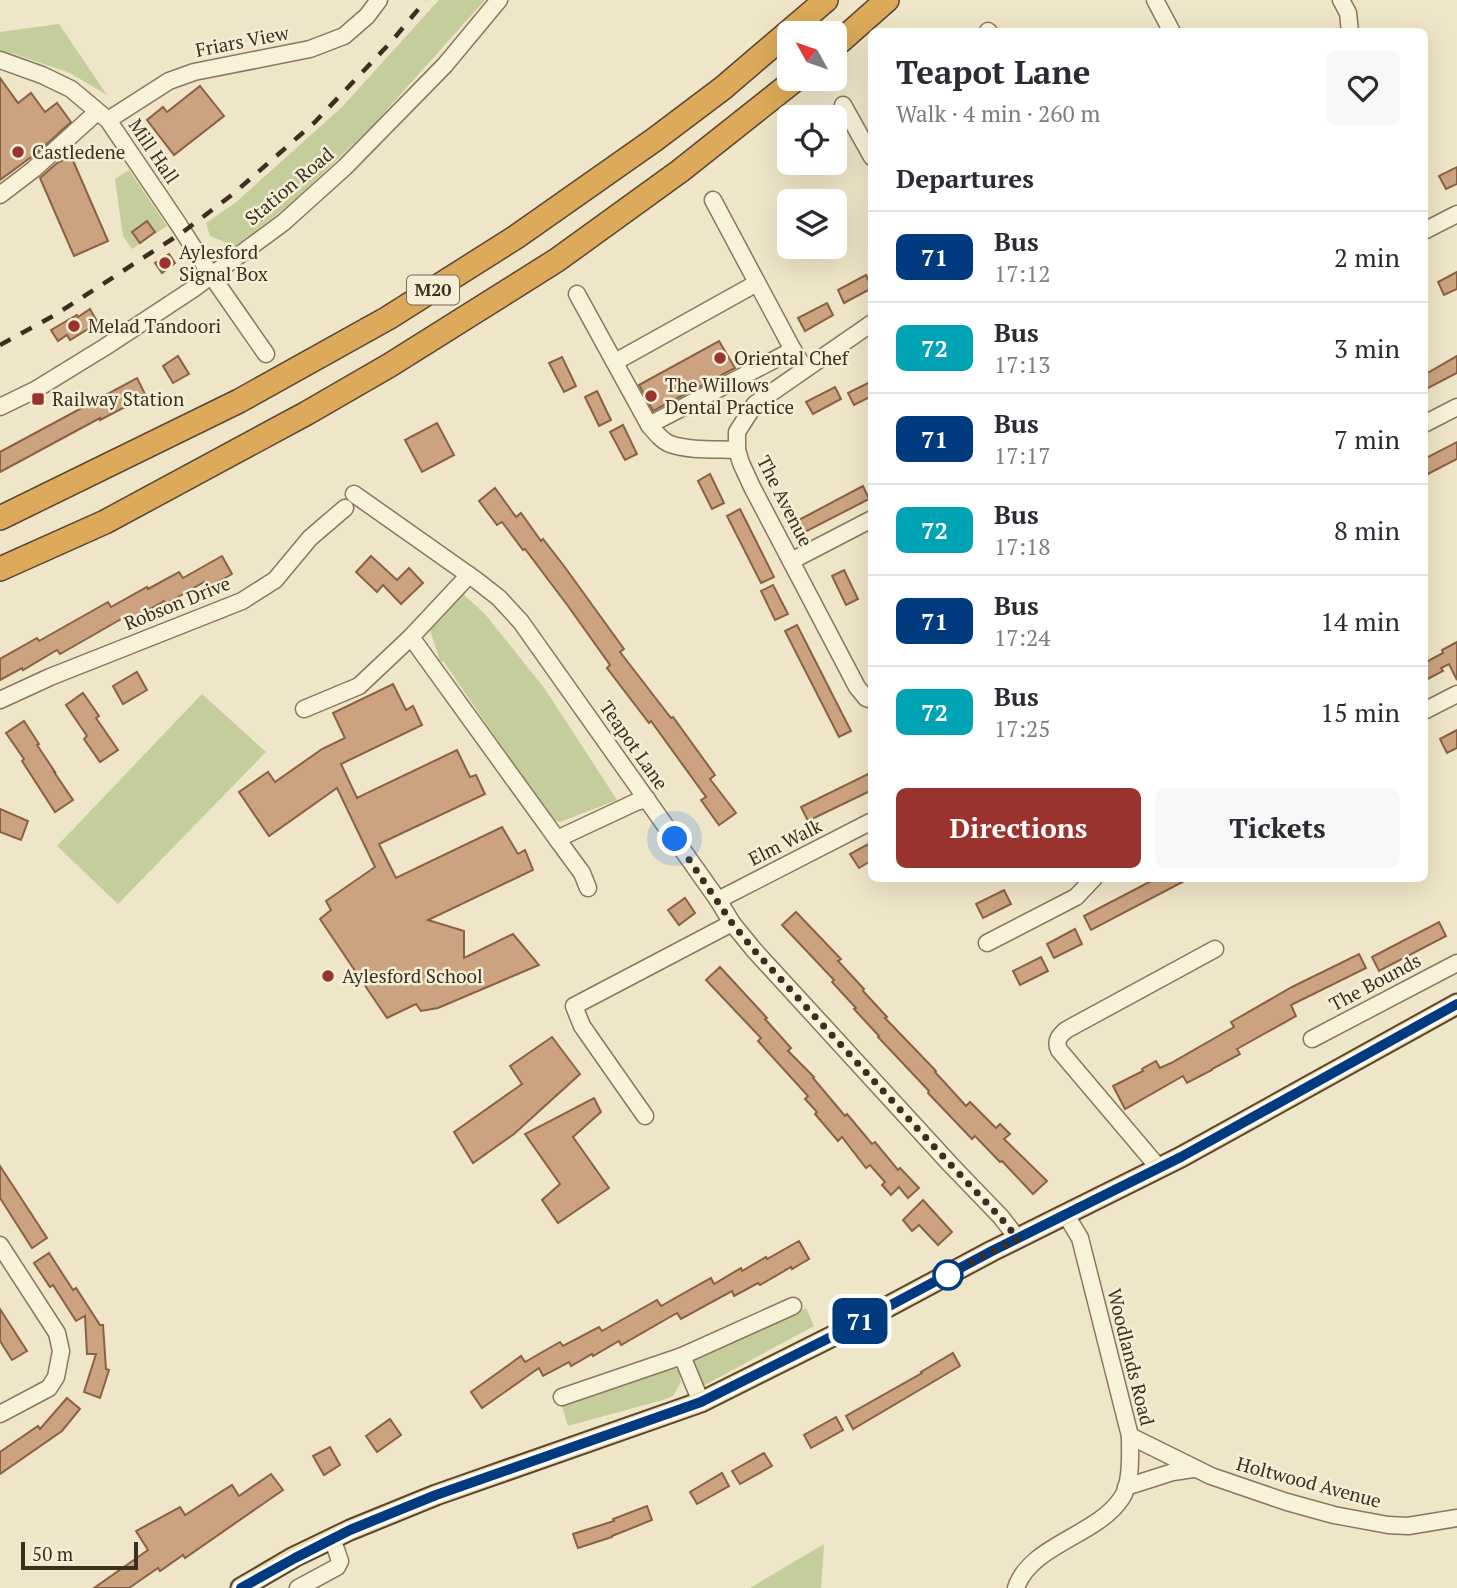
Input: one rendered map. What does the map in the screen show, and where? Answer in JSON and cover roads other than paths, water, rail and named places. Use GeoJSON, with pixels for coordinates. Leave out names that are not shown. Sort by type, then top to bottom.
{"type":"FeatureCollection","features":[{"type":"Feature","properties":{"kind":"highway","name":"M20"},"geometry":{"type":"LineString","coordinates":[[0,518],[239,401],[388,318],[516,237],[654,140],[723,88],[826,0]]}},
{"type":"Feature","properties":{"kind":"highway"},"geometry":{"type":"LineString","coordinates":[[847,35],[887,0]]}},
{"type":"Feature","properties":{"kind":"highway","name":"M20"},"geometry":{"type":"LineString","coordinates":[[0,569],[105,522],[390,365],[557,260],[680,172],[781,91]]}},
{"type":"Feature","properties":{"kind":"main road"},"geometry":{"type":"LineString","coordinates":[[244,1587],[332,1538],[436,1495],[701,1402],[1159,1168],[1457,1003]]}},
{"type":"Feature","properties":{"kind":"street","name":"Friars View"},"geometry":{"type":"LineString","coordinates":[[0,195],[103,116],[169,81],[194,72],[310,49],[344,36],[379,0]]}},
{"type":"Feature","properties":{"kind":"street","name":"Station Road"},"geometry":{"type":"LineString","coordinates":[[0,407],[62,374],[184,295],[284,222],[345,167],[445,65],[499,0]]}},
{"type":"Feature","properties":{"kind":"street"},"geometry":{"type":"LineString","coordinates":[[1154,0],[1170,28]]}},
{"type":"Feature","properties":{"kind":"street"},"geometry":{"type":"LineString","coordinates":[[1340,0],[1348,13],[1350,28]]}},
{"type":"Feature","properties":{"kind":"street","name":"Mill Hall"},"geometry":{"type":"LineString","coordinates":[[0,60],[71,89],[103,116],[266,354]]}},
{"type":"Feature","properties":{"kind":"street"},"geometry":{"type":"LineString","coordinates":[[847,112],[868,150]]}},
{"type":"Feature","properties":{"kind":"street"},"geometry":{"type":"LineString","coordinates":[[713,200],[805,369]]}},
{"type":"Feature","properties":{"kind":"street"},"geometry":{"type":"LineString","coordinates":[[1428,229],[1457,214]]}},
{"type":"Feature","properties":{"kind":"street"},"geometry":{"type":"LineString","coordinates":[[615,362],[757,283]]}},
{"type":"Feature","properties":{"kind":"street"},"geometry":{"type":"LineString","coordinates":[[577,294],[649,425],[658,435],[668,444],[737,450]]}},
{"type":"Feature","properties":{"kind":"street","name":"The Avenue"},"geometry":{"type":"LineString","coordinates":[[868,326],[755,404],[737,432],[737,450],[741,463],[857,687],[868,699]]}},
{"type":"Feature","properties":{"kind":"street"},"geometry":{"type":"LineString","coordinates":[[649,425],[793,350]]}},
{"type":"Feature","properties":{"kind":"street"},"geometry":{"type":"LineString","coordinates":[[1428,422],[1457,407]]}},
{"type":"Feature","properties":{"kind":"street","name":"Teapot Lane"},"geometry":{"type":"LineString","coordinates":[[354,494],[469,575],[499,598],[521,622],[732,923],[1018,1239]]}},
{"type":"Feature","properties":{"kind":"street","name":"Robson Drive"},"geometry":{"type":"LineString","coordinates":[[0,700],[50,677],[242,601],[275,580],[310,538],[345,508]]}},
{"type":"Feature","properties":{"kind":"street"},"geometry":{"type":"LineString","coordinates":[[791,561],[868,521]]}},
{"type":"Feature","properties":{"kind":"street"},"geometry":{"type":"LineString","coordinates":[[304,709],[359,686],[411,637],[469,575]]}},
{"type":"Feature","properties":{"kind":"street"},"geometry":{"type":"LineString","coordinates":[[411,637],[582,873],[588,888]]}},
{"type":"Feature","properties":{"kind":"street"},"geometry":{"type":"LineString","coordinates":[[1428,709],[1457,694]]}},
{"type":"Feature","properties":{"kind":"street"},"geometry":{"type":"LineString","coordinates":[[557,839],[647,799]]}},
{"type":"Feature","properties":{"kind":"street","name":"Elm Walk"},"geometry":{"type":"LineString","coordinates":[[718,900],[868,823]]}},
{"type":"Feature","properties":{"kind":"street"},"geometry":{"type":"LineString","coordinates":[[987,943],[1076,897],[1090,882]]}},
{"type":"Feature","properties":{"kind":"street"},"geometry":{"type":"LineString","coordinates":[[645,1116],[582,1026],[573,1006],[732,923]]}},
{"type":"Feature","properties":{"kind":"street"},"geometry":{"type":"LineString","coordinates":[[1159,1168],[1059,1050],[1058,1037],[1066,1030],[1215,949]]}},
{"type":"Feature","properties":{"kind":"street","name":"The Bounds"},"geometry":{"type":"LineString","coordinates":[[1312,1039],[1457,963]]}},
{"type":"Feature","properties":{"kind":"street","name":"Woodlands Road"},"geometry":{"type":"LineString","coordinates":[[1066,1215],[1080,1238],[1130,1436],[1126,1487]]}},
{"type":"Feature","properties":{"kind":"street"},"geometry":{"type":"LineString","coordinates":[[0,1245],[57,1333],[61,1352],[56,1377],[49,1388],[0,1413]]}},
{"type":"Feature","properties":{"kind":"street"},"geometry":{"type":"LineString","coordinates":[[562,1397],[682,1356],[793,1306]]}},
{"type":"Feature","properties":{"kind":"street"},"geometry":{"type":"LineString","coordinates":[[682,1356],[701,1402]]}},
{"type":"Feature","properties":{"kind":"street","name":"Holtwood Avenue"},"geometry":{"type":"LineString","coordinates":[[1130,1436],[1194,1469],[1287,1502],[1334,1514],[1388,1525],[1408,1526],[1457,1518]]}},
{"type":"Feature","properties":{"kind":"street"},"geometry":{"type":"LineString","coordinates":[[1016,1588],[1028,1566],[1110,1511],[1122,1498],[1126,1487],[1173,1472],[1194,1469]]}},
{"type":"Feature","properties":{"kind":"street"},"geometry":{"type":"LineString","coordinates":[[298,1588],[337,1567],[340,1561],[332,1538]]}},
{"type":"Feature","properties":{"kind":"railway"},"geometry":{"type":"LineString","coordinates":[[0,345],[55,315],[183,232],[233,194],[315,122],[391,42],[426,0]]}},
{"type":"Feature","properties":{"kind":"place","name":"Castledene"},"geometry":{"type":"Point","coordinates":[18,152]}},
{"type":"Feature","properties":{"kind":"place","name":"Aylesford Signal Box"},"geometry":{"type":"Point","coordinates":[165,263]}},
{"type":"Feature","properties":{"kind":"place","name":"Melad Tandoori"},"geometry":{"type":"Point","coordinates":[74,326]}},
{"type":"Feature","properties":{"kind":"place","name":"Oriental Chef"},"geometry":{"type":"Point","coordinates":[720,358]}},
{"type":"Feature","properties":{"kind":"place","name":"The Willows Dental Practice"},"geometry":{"type":"Point","coordinates":[651,396]}},
{"type":"Feature","properties":{"kind":"place","name":"Railway Station"},"geometry":{"type":"Point","coordinates":[38,399]}},
{"type":"Feature","properties":{"kind":"place","name":"Aylesford School"},"geometry":{"type":"Point","coordinates":[328,976]}}]}
